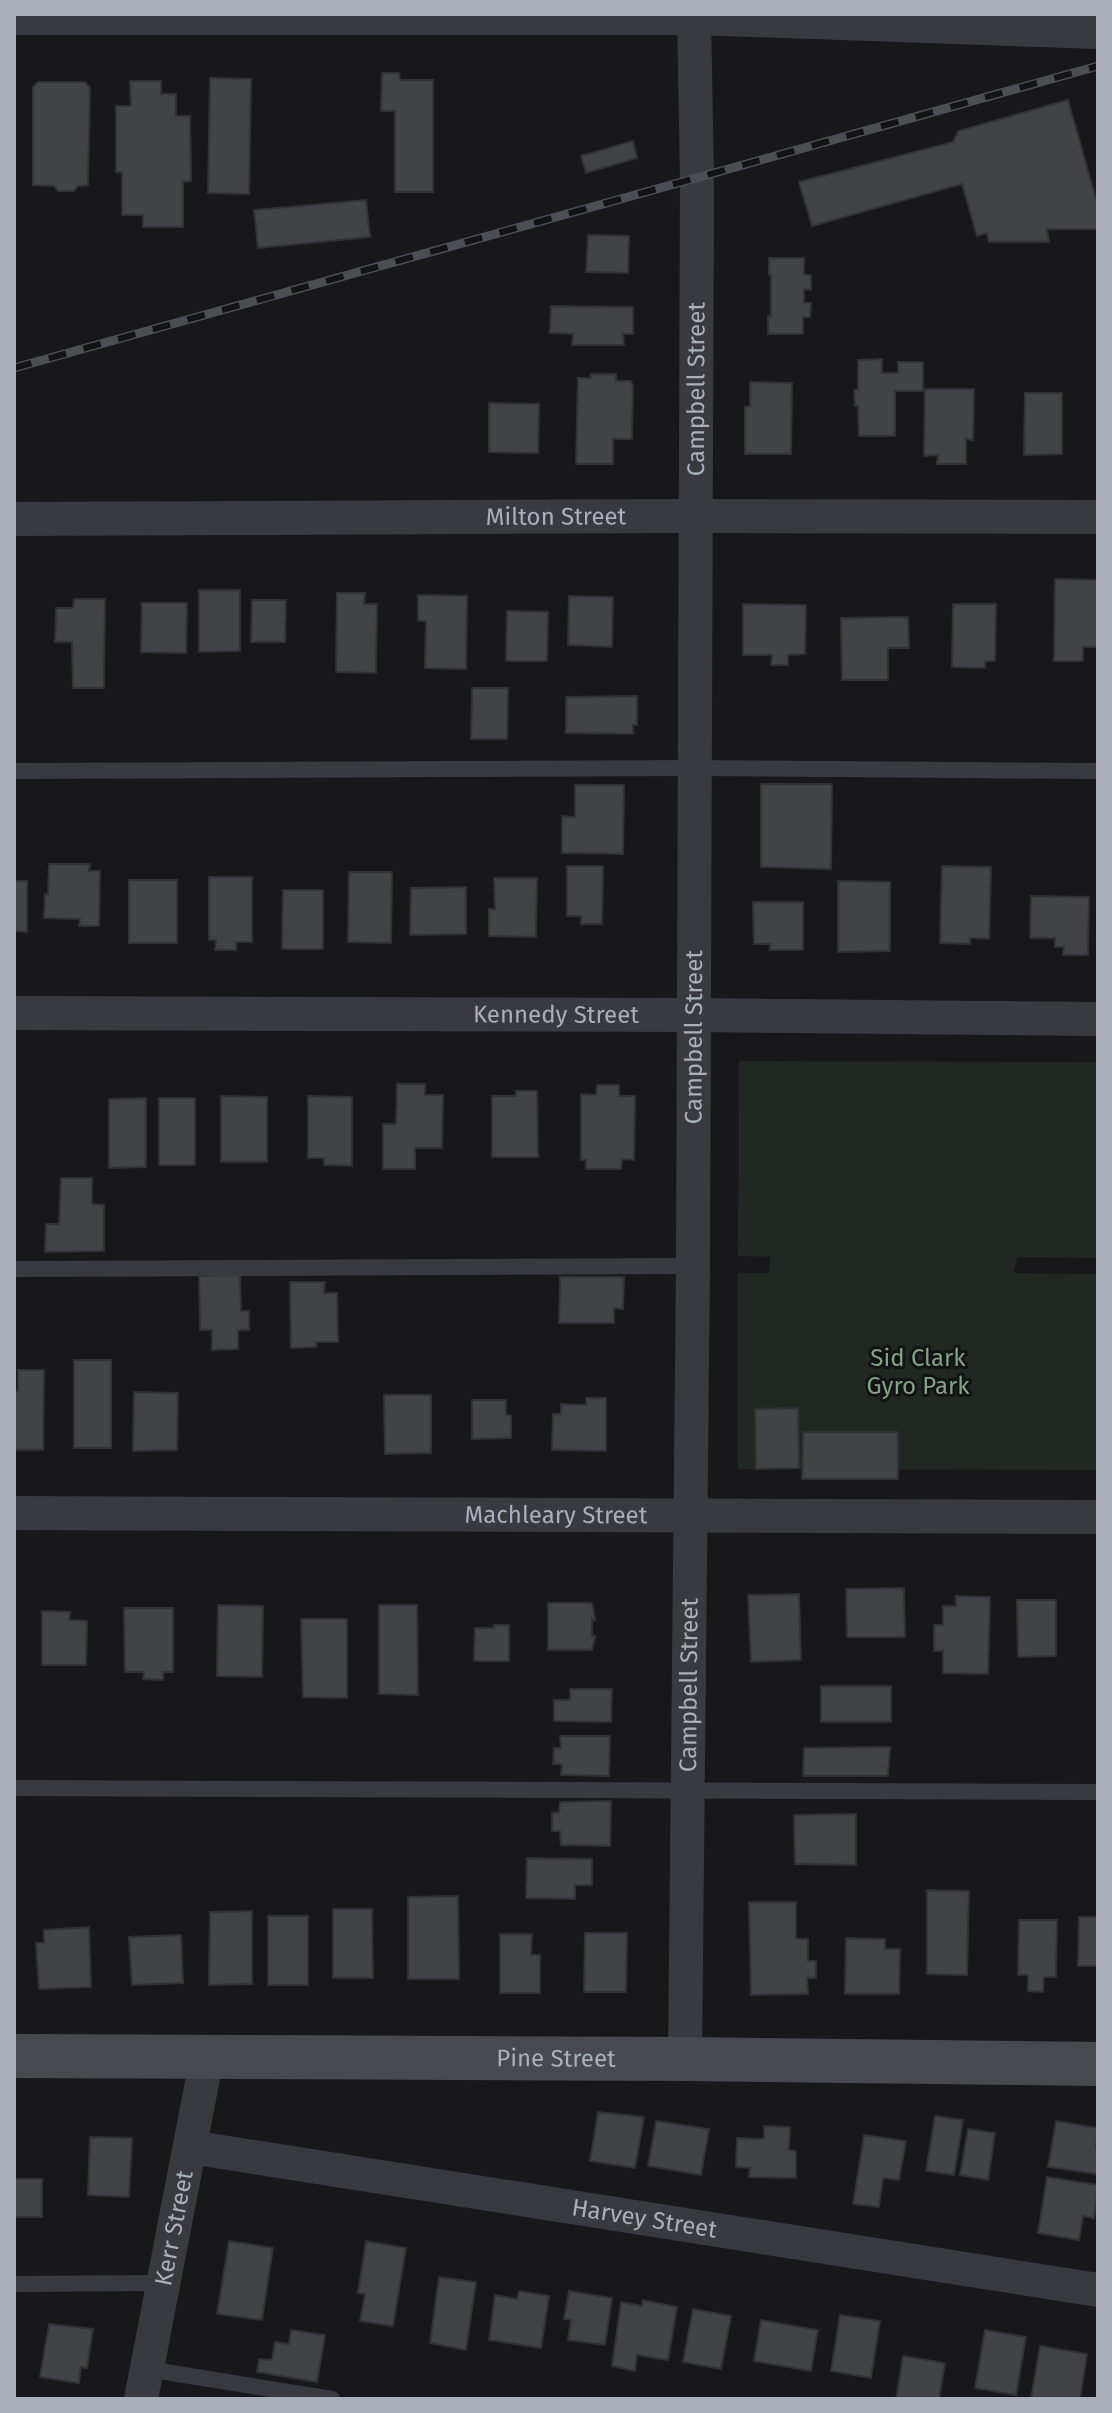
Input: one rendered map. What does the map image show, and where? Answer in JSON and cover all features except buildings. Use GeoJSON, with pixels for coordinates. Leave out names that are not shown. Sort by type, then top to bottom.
{"type":"FeatureCollection","features":[{"type":"Feature","properties":{"kind":"street"},"geometry":{"type":"LineString","coordinates":[[14,18],[694,16],[1098,32]]}},
{"type":"Feature","properties":{"kind":"street","name":"Campbell Street"},"geometry":{"type":"LineString","coordinates":[[685,2059],[693,1266],[697,179],[694,16]]}},
{"type":"Feature","properties":{"kind":"street","name":"Milton Street"},"geometry":{"type":"LineString","coordinates":[[14,519],[1098,517]]}},
{"type":"Feature","properties":{"kind":"street","name":"Kennedy Street"},"geometry":{"type":"LineString","coordinates":[[14,1013],[1098,1019]]}},
{"type":"Feature","properties":{"kind":"street","name":"Machleary Street"},"geometry":{"type":"LineString","coordinates":[[14,1513],[1098,1517]]}},
{"type":"Feature","properties":{"kind":"street","name":"Pine Street"},"geometry":{"type":"LineString","coordinates":[[14,2056],[1098,2064]]}},
{"type":"Feature","properties":{"kind":"street","name":"Kerr Street"},"geometry":{"type":"LineString","coordinates":[[144,2384],[207,2057]]}},
{"type":"Feature","properties":{"kind":"street","name":"Harvey Street"},"geometry":{"type":"LineString","coordinates":[[190,2147],[1098,2290]]}},
{"type":"Feature","properties":{"kind":"lane"},"geometry":{"type":"LineString","coordinates":[[14,771],[695,768],[1098,771]]}},
{"type":"Feature","properties":{"kind":"lane"},"geometry":{"type":"LineString","coordinates":[[14,1269],[693,1266]]}},
{"type":"Feature","properties":{"kind":"lane"},"geometry":{"type":"LineString","coordinates":[[14,1788],[1098,1792]]}},
{"type":"Feature","properties":{"kind":"lane"},"geometry":{"type":"LineString","coordinates":[[14,2284],[164,2283]]}},
{"type":"Feature","properties":{"kind":"lane"},"geometry":{"type":"LineString","coordinates":[[144,2384],[332,2399]]}},
{"type":"Feature","properties":{"kind":"green space","name":"Sid Clark Gyro Park"},"geometry":{"type":"Polygon","coordinates":[[[739,1061],[1098,1062],[1098,1258],[1018,1257],[1013,1273],[1096,1274],[1098,1266],[1098,1470],[738,1469],[738,1273],[769,1273],[770,1257],[738,1256],[739,1061]]]}},
{"type":"Feature","properties":{"kind":"railway"},"geometry":{"type":"LineString","coordinates":[[14,368],[1098,66]]}}]}
